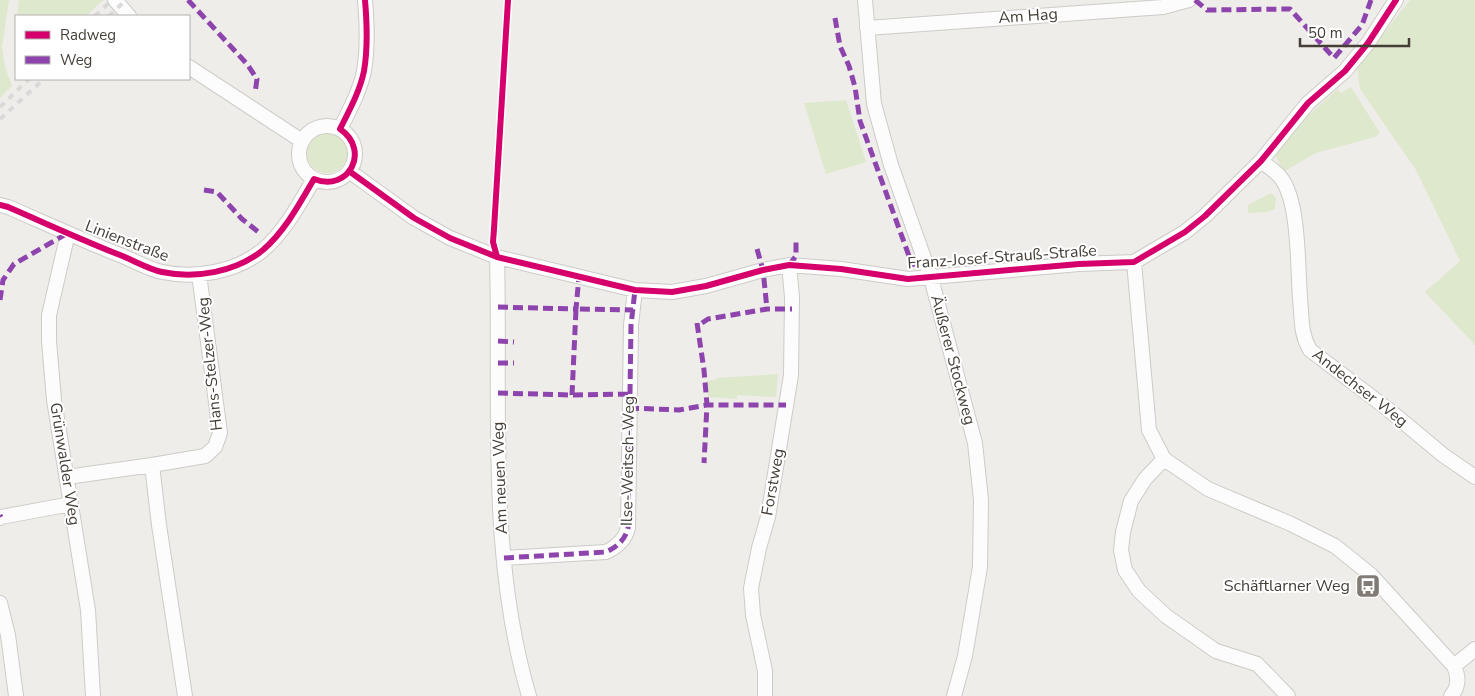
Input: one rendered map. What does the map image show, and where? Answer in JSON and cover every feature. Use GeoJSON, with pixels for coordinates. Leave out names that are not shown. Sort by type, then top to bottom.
{"type":"FeatureCollection","features":[{"type":"Feature","properties":{"kind":"street"},"geometry":{"type":"LineString","coordinates":[[115,0],[129,15]]}},
{"type":"Feature","properties":{"kind":"street"},"geometry":{"type":"LineString","coordinates":[[340,129],[352,105],[364,72],[367,31],[366,0]]}},
{"type":"Feature","properties":{"kind":"street","name":"Äußerer Stockweg"},"geometry":{"type":"LineString","coordinates":[[865,0],[874,104],[891,165],[931,278],[975,443],[981,500],[980,567],[965,656],[954,696]]}},
{"type":"Feature","properties":{"kind":"street","name":"Am Hag"},"geometry":{"type":"LineString","coordinates":[[867,28],[1163,7],[1189,0]]}},
{"type":"Feature","properties":{"kind":"street","name":"Franz-Josef-Strauß-Straße"},"geometry":{"type":"LineString","coordinates":[[349,171],[414,218],[450,238],[497,257],[635,290],[672,292],[706,286],[764,270],[789,266],[841,269],[908,280],[1079,264],[1134,262],[1184,232],[1205,216],[1261,161],[1308,103],[1345,71],[1368,43],[1396,0]]}},
{"type":"Feature","properties":{"kind":"street"},"geometry":{"type":"LineString","coordinates":[[190,68],[302,141]]}},
{"type":"Feature","properties":{"kind":"street"},"geometry":{"type":"LineString","coordinates":[[330,126],[340,129],[354,144],[355,158],[349,171],[342,178],[333,181],[323,182],[314,179],[304,170],[300,159],[299,153],[302,141],[309,132],[319,127],[330,126]]}},
{"type":"Feature","properties":{"kind":"street","name":"Andechser Weg"},"geometry":{"type":"LineString","coordinates":[[1261,161],[1281,178],[1292,201],[1296,227],[1298,284],[1303,338],[1310,350],[1389,410],[1443,455],[1475,477]]}},
{"type":"Feature","properties":{"kind":"street","name":"Linienstraße"},"geometry":{"type":"LineString","coordinates":[[0,205],[161,272],[199,274],[228,269],[246,262],[263,250],[277,236],[314,179]]}},
{"type":"Feature","properties":{"kind":"street","name":"Grünwalder Weg"},"geometry":{"type":"LineString","coordinates":[[68,233],[49,315],[54,400],[88,610],[93,696]]}},
{"type":"Feature","properties":{"kind":"street","name":"Am neuen Weg"},"geometry":{"type":"LineString","coordinates":[[497,257],[500,511],[509,612],[519,662],[529,696]]}},
{"type":"Feature","properties":{"kind":"street"},"geometry":{"type":"LineString","coordinates":[[1134,262],[1149,430],[1164,459],[1208,490],[1291,524],[1335,546],[1370,575],[1454,666],[1458,674],[1457,690],[1451,696]]}},
{"type":"Feature","properties":{"kind":"street","name":"Forstweg"},"geometry":{"type":"LineString","coordinates":[[766,696],[765,671],[753,615],[751,588],[759,548],[768,517],[791,375],[792,297],[789,266]]}},
{"type":"Feature","properties":{"kind":"street","name":"Hans-Stelzer-Weg"},"geometry":{"type":"LineString","coordinates":[[67,477],[205,456],[215,447],[220,433],[199,274]]}},
{"type":"Feature","properties":{"kind":"street","name":"Ilse-Weitsch-Weg"},"geometry":{"type":"LineString","coordinates":[[504,558],[606,552],[615,548],[626,535],[628,528],[631,325],[635,290]]}},
{"type":"Feature","properties":{"kind":"street"},"geometry":{"type":"LineString","coordinates":[[1164,459],[1145,479],[1131,501],[1123,532],[1121,550],[1125,570],[1139,591],[1166,616],[1216,651],[1257,664],[1288,696]]}},
{"type":"Feature","properties":{"kind":"street"},"geometry":{"type":"LineString","coordinates":[[152,465],[158,525],[185,696]]}},
{"type":"Feature","properties":{"kind":"street"},"geometry":{"type":"LineString","coordinates":[[0,518],[1,516],[71,504]]}},
{"type":"Feature","properties":{"kind":"street"},"geometry":{"type":"LineString","coordinates":[[0,604],[8,635],[16,696]]}},
{"type":"Feature","properties":{"kind":"street"},"geometry":{"type":"LineString","coordinates":[[1454,666],[1475,649]]}},
{"type":"Feature","properties":{"kind":"green space"},"geometry":{"type":"Polygon","coordinates":[[[0,0],[9,0],[2,47],[5,67],[12,86],[0,98],[0,0]]]}},
{"type":"Feature","properties":{"kind":"green space"},"geometry":{"type":"Polygon","coordinates":[[[19,0],[103,0],[87,15],[17,15],[19,0]]]}},
{"type":"Feature","properties":{"kind":"green space"},"geometry":{"type":"Polygon","coordinates":[[[1410,0],[1475,0],[1475,345],[1425,292],[1460,261],[1416,170],[1360,89],[1357,67],[1410,0]]]}},
{"type":"Feature","properties":{"kind":"green space"},"geometry":{"type":"Polygon","coordinates":[[[1351,87],[1380,133],[1375,137],[1316,153],[1283,172],[1276,156],[1288,137],[1338,89],[1341,93],[1351,87]]]}},
{"type":"Feature","properties":{"kind":"green space"},"geometry":{"type":"Polygon","coordinates":[[[846,100],[866,162],[826,174],[804,103],[846,100]]]}},
{"type":"Feature","properties":{"kind":"green space"},"geometry":{"type":"Polygon","coordinates":[[[327,133],[341,139],[347,153],[341,167],[327,173],[313,167],[307,153],[313,139],[327,133]]]}},
{"type":"Feature","properties":{"kind":"green space"},"geometry":{"type":"Polygon","coordinates":[[[1271,193],[1276,198],[1275,209],[1267,212],[1248,213],[1248,205],[1271,193]]]}},
{"type":"Feature","properties":{"kind":"green space"},"geometry":{"type":"Polygon","coordinates":[[[778,374],[776,397],[737,395],[737,399],[708,397],[707,381],[716,380],[716,378],[778,374]]]}},
{"type":"Feature","properties":{"kind":"railway"},"geometry":{"type":"LineString","coordinates":[[96,15],[112,0]]}},
{"type":"Feature","properties":{"kind":"railway"},"geometry":{"type":"LineString","coordinates":[[110,15],[126,0]]}},
{"type":"Feature","properties":{"kind":"railway"},"geometry":{"type":"LineString","coordinates":[[0,107],[28,80]]}},
{"type":"Feature","properties":{"kind":"railway"},"geometry":{"type":"LineString","coordinates":[[0,119],[43,80]]}},
{"type":"Feature","properties":{"kind":"marked path"},"geometry":{"type":"LineString","coordinates":[[188,0],[247,64],[257,79],[255,93]]}},
{"type":"Feature","properties":{"kind":"marked path"},"geometry":{"type":"LineString","coordinates":[[1195,0],[1207,10],[1290,9],[1334,58],[1362,25],[1371,0]]}},
{"type":"Feature","properties":{"kind":"marked path"},"geometry":{"type":"LineString","coordinates":[[835,18],[840,46],[849,66],[855,87],[860,121],[913,267]]}},
{"type":"Feature","properties":{"kind":"marked path"},"geometry":{"type":"LineString","coordinates":[[204,190],[217,192],[242,219],[261,234]]}},
{"type":"Feature","properties":{"kind":"marked path"},"geometry":{"type":"LineString","coordinates":[[0,300],[3,280],[14,264],[68,233]]}},
{"type":"Feature","properties":{"kind":"marked path"},"geometry":{"type":"LineString","coordinates":[[789,265],[796,256],[796,241]]}},
{"type":"Feature","properties":{"kind":"marked path"},"geometry":{"type":"LineString","coordinates":[[757,249],[763,270],[767,309]]}},
{"type":"Feature","properties":{"kind":"marked path"},"geometry":{"type":"LineString","coordinates":[[498,307],[576,309],[579,276]]}},
{"type":"Feature","properties":{"kind":"marked path"},"geometry":{"type":"LineString","coordinates":[[504,558],[606,552],[614,548],[625,536],[628,528],[631,325],[635,290]]}},
{"type":"Feature","properties":{"kind":"marked path"},"geometry":{"type":"LineString","coordinates":[[572,395],[576,309],[633,310]]}},
{"type":"Feature","properties":{"kind":"marked path"},"geometry":{"type":"LineString","coordinates":[[702,323],[708,319],[767,309],[792,309]]}},
{"type":"Feature","properties":{"kind":"marked path"},"geometry":{"type":"LineString","coordinates":[[697,323],[707,405],[704,463]]}},
{"type":"Feature","properties":{"kind":"marked path"},"geometry":{"type":"LineString","coordinates":[[498,341],[514,342]]}},
{"type":"Feature","properties":{"kind":"marked path"},"geometry":{"type":"LineString","coordinates":[[498,363],[514,363]]}},
{"type":"Feature","properties":{"kind":"marked path"},"geometry":{"type":"LineString","coordinates":[[498,393],[630,394]]}},
{"type":"Feature","properties":{"kind":"marked path"},"geometry":{"type":"LineString","coordinates":[[629,408],[679,410],[707,405],[786,405]]}},
{"type":"Feature","properties":{"kind":"cycle path"},"geometry":{"type":"LineString","coordinates":[[0,205],[162,272],[188,275],[215,272],[241,264],[252,258],[263,250],[278,234],[292,216],[314,179],[326,182],[337,180],[346,175],[352,167],[355,158],[354,148],[349,138],[340,129],[357,93],[364,71],[367,36],[365,0]]}},
{"type":"Feature","properties":{"kind":"cycle path"},"geometry":{"type":"LineString","coordinates":[[497,257],[493,242],[508,0]]}},
{"type":"Feature","properties":{"kind":"cycle path"},"geometry":{"type":"LineString","coordinates":[[349,171],[414,218],[450,238],[497,257],[635,290],[672,292],[706,286],[763,270],[789,265],[841,269],[908,279],[1079,264],[1134,262],[1185,232],[1205,216],[1261,161],[1308,103],[1345,71],[1368,43],[1396,0]]}},
{"type":"Feature","properties":{"kind":"place","name":"Schäftlarner Weg"},"geometry":{"type":"Point","coordinates":[1368,586]}}]}
